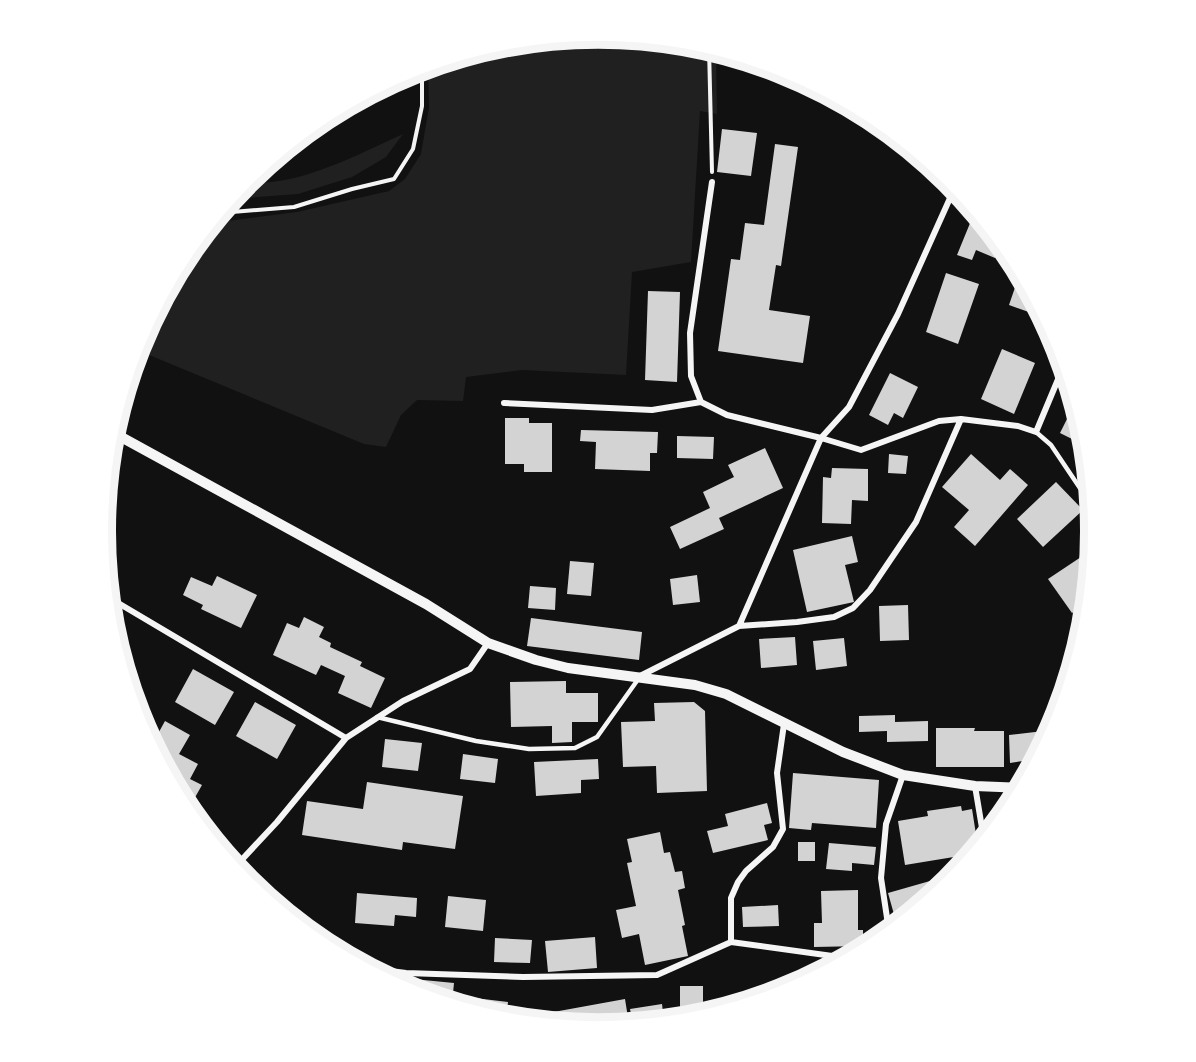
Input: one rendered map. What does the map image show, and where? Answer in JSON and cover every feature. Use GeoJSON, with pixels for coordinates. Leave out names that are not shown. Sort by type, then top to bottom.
{"type":"FeatureCollection","features":[{"type":"Feature","properties":{"kind":"street"},"geometry":{"type":"LineString","coordinates":[[701,402],[691,376],[690,333],[712,182]]}},
{"type":"Feature","properties":{"kind":"street"},"geometry":{"type":"LineString","coordinates":[[739,626],[821,438],[849,407],[898,314],[951,197]]}},
{"type":"Feature","properties":{"kind":"street"},"geometry":{"type":"LineString","coordinates":[[504,403],[652,410],[701,402],[727,415],[861,450],[939,421],[961,419],[1018,426],[1036,432],[1059,378]]}},
{"type":"Feature","properties":{"kind":"street"},"geometry":{"type":"LineString","coordinates":[[640,676],[739,626],[834,617],[853,608],[870,590],[916,522],[961,419]]}},
{"type":"Feature","properties":{"kind":"street"},"geometry":{"type":"LineString","coordinates":[[121,437],[426,604],[488,643],[536,660],[558,665],[695,685],[726,694],[843,752],[903,775],[975,786],[1010,788]]}},
{"type":"Feature","properties":{"kind":"street"},"geometry":{"type":"LineString","coordinates":[[117,603],[346,738]]}},
{"type":"Feature","properties":{"kind":"street"},"geometry":{"type":"LineString","coordinates":[[241,860],[277,822],[346,738],[403,701],[470,669],[488,643]]}},
{"type":"Feature","properties":{"kind":"street"},"geometry":{"type":"LineString","coordinates":[[730,942],[731,898],[738,882],[746,871],[773,847],[783,829],[777,773],[784,724]]}},
{"type":"Feature","properties":{"kind":"street"},"geometry":{"type":"LineString","coordinates":[[887,922],[880,878],[886,824],[903,775]]}},
{"type":"Feature","properties":{"kind":"street"},"geometry":{"type":"LineString","coordinates":[[975,786],[982,829]]}},
{"type":"Feature","properties":{"kind":"street"},"geometry":{"type":"LineString","coordinates":[[393,971],[523,977],[657,975],[730,942],[833,956]]}},
{"type":"Feature","properties":{"kind":"lane"},"geometry":{"type":"LineString","coordinates":[[1036,432],[1051,445],[1082,492]]}},
{"type":"Feature","properties":{"kind":"lane"},"geometry":{"type":"LineString","coordinates":[[377,717],[476,741],[529,749],[575,748],[597,737],[640,676]]}},
{"type":"Feature","properties":{"kind":"path"},"geometry":{"type":"LineString","coordinates":[[709,58],[712,182]]}},
{"type":"Feature","properties":{"kind":"path"},"geometry":{"type":"LineString","coordinates":[[232,212],[294,207],[394,179],[413,149],[422,106],[422,78]]}},
{"type":"Feature","properties":{"kind":"shaded area"},"geometry":{"type":"Polygon","coordinates":[[[598,45],[661,49],[716,60],[717,114],[700,111],[691,262],[632,272],[626,375],[522,370],[466,377],[463,401],[417,400],[401,415],[386,447],[364,444],[146,354],[177,288],[212,235],[224,222],[297,212],[389,191],[405,179],[421,154],[429,107],[428,76],[503,54],[566,46],[598,45]]]}},
{"type":"Feature","properties":{"kind":"shaded area"},"geometry":{"type":"Polygon","coordinates":[[[403,134],[386,157],[352,177],[298,194],[244,198],[259,183],[306,175],[403,134]]]}},
{"type":"Feature","properties":{"kind":"building"},"geometry":{"type":"Polygon","coordinates":[[[722,129],[757,133],[751,176],[717,172],[722,129]]]}},
{"type":"Feature","properties":{"kind":"building"},"geometry":{"type":"Polygon","coordinates":[[[775,144],[798,147],[781,266],[776,265],[769,310],[810,316],[803,363],[718,351],[731,259],[740,260],[745,223],[764,225],[775,144]]]}},
{"type":"Feature","properties":{"kind":"building"},"geometry":{"type":"Polygon","coordinates":[[[971,220],[997,253],[995,258],[976,250],[972,260],[957,255],[971,220]]]}},
{"type":"Feature","properties":{"kind":"building"},"geometry":{"type":"Polygon","coordinates":[[[946,273],[979,284],[958,344],[926,332],[946,273]]]}},
{"type":"Feature","properties":{"kind":"building"},"geometry":{"type":"Polygon","coordinates":[[[1016,284],[1033,313],[1009,305],[1016,284]]]}},
{"type":"Feature","properties":{"kind":"building"},"geometry":{"type":"Polygon","coordinates":[[[648,291],[680,292],[677,382],[645,380],[648,291]]]}},
{"type":"Feature","properties":{"kind":"building"},"geometry":{"type":"Polygon","coordinates":[[[1002,349],[1035,363],[1014,414],[981,399],[1002,349]]]}},
{"type":"Feature","properties":{"kind":"building"},"geometry":{"type":"Polygon","coordinates":[[[890,373],[918,387],[903,418],[894,413],[888,425],[869,415],[890,373]]]}},
{"type":"Feature","properties":{"kind":"building"},"geometry":{"type":"Polygon","coordinates":[[[1069,414],[1076,441],[1060,433],[1069,414]]]}},
{"type":"Feature","properties":{"kind":"building"},"geometry":{"type":"Polygon","coordinates":[[[505,418],[529,418],[529,423],[552,423],[552,472],[524,472],[524,464],[505,464],[505,418]]]}},
{"type":"Feature","properties":{"kind":"building"},"geometry":{"type":"Polygon","coordinates":[[[581,430],[658,432],[657,453],[650,453],[650,471],[595,469],[596,442],[580,441],[581,430]]]}},
{"type":"Feature","properties":{"kind":"building"},"geometry":{"type":"Polygon","coordinates":[[[677,436],[714,437],[713,459],[677,458],[677,436]]]}},
{"type":"Feature","properties":{"kind":"building"},"geometry":{"type":"Polygon","coordinates":[[[765,448],[783,488],[719,518],[724,529],[680,549],[670,527],[710,508],[703,492],[734,477],[728,465],[765,448]]]}},
{"type":"Feature","properties":{"kind":"building"},"geometry":{"type":"Polygon","coordinates":[[[889,454],[908,456],[906,474],[888,473],[889,454]]]}},
{"type":"Feature","properties":{"kind":"building"},"geometry":{"type":"Polygon","coordinates":[[[971,454],[1000,480],[1010,469],[1028,485],[975,546],[954,527],[969,510],[942,487],[971,454]]]}},
{"type":"Feature","properties":{"kind":"building"},"geometry":{"type":"Polygon","coordinates":[[[832,468],[868,469],[868,501],[852,500],[851,524],[822,523],[823,477],[831,478],[832,468]]]}},
{"type":"Feature","properties":{"kind":"building"},"geometry":{"type":"Polygon","coordinates":[[[1056,482],[1083,510],[1043,547],[1017,519],[1056,482]]]}},
{"type":"Feature","properties":{"kind":"building"},"geometry":{"type":"Polygon","coordinates":[[[852,536],[858,562],[845,565],[854,602],[807,612],[793,550],[852,536]]]}},
{"type":"Feature","properties":{"kind":"building"},"geometry":{"type":"Polygon","coordinates":[[[1083,556],[1078,609],[1072,613],[1048,579],[1083,556]]]}},
{"type":"Feature","properties":{"kind":"building"},"geometry":{"type":"Polygon","coordinates":[[[570,561],[594,563],[591,596],[567,594],[570,561]]]}},
{"type":"Feature","properties":{"kind":"building"},"geometry":{"type":"Polygon","coordinates":[[[697,575],[700,602],[673,605],[670,579],[697,575]]]}},
{"type":"Feature","properties":{"kind":"building"},"geometry":{"type":"Polygon","coordinates":[[[217,576],[257,595],[241,628],[201,609],[203,605],[183,595],[191,577],[212,586],[217,576]]]}},
{"type":"Feature","properties":{"kind":"building"},"geometry":{"type":"Polygon","coordinates":[[[530,586],[556,588],[555,610],[528,608],[530,586]]]}},
{"type":"Feature","properties":{"kind":"building"},"geometry":{"type":"Polygon","coordinates":[[[908,605],[909,640],[880,641],[879,606],[908,605]]]}},
{"type":"Feature","properties":{"kind":"building"},"geometry":{"type":"Polygon","coordinates":[[[304,617],[324,627],[319,637],[331,643],[330,647],[362,662],[360,666],[385,678],[371,708],[338,693],[345,676],[321,665],[316,675],[273,655],[287,623],[299,628],[304,617]]]}},
{"type":"Feature","properties":{"kind":"building"},"geometry":{"type":"Polygon","coordinates":[[[531,618],[642,632],[639,660],[527,646],[531,618]]]}},
{"type":"Feature","properties":{"kind":"building"},"geometry":{"type":"Polygon","coordinates":[[[795,637],[797,665],[761,668],[759,639],[795,637]]]}},
{"type":"Feature","properties":{"kind":"building"},"geometry":{"type":"Polygon","coordinates":[[[844,638],[847,666],[816,670],[813,641],[844,638]]]}},
{"type":"Feature","properties":{"kind":"building"},"geometry":{"type":"Polygon","coordinates":[[[193,669],[234,692],[215,725],[175,702],[193,669]]]}},
{"type":"Feature","properties":{"kind":"building"},"geometry":{"type":"Polygon","coordinates":[[[566,681],[566,693],[598,693],[598,722],[572,722],[572,742],[552,743],[552,726],[511,727],[510,682],[566,681]]]}},
{"type":"Feature","properties":{"kind":"building"},"geometry":{"type":"Polygon","coordinates":[[[255,702],[296,725],[277,759],[236,736],[255,702]]]}},
{"type":"Feature","properties":{"kind":"building"},"geometry":{"type":"Polygon","coordinates":[[[694,702],[705,711],[707,791],[657,793],[656,766],[623,767],[621,722],[655,721],[654,703],[694,702]]]}},
{"type":"Feature","properties":{"kind":"building"},"geometry":{"type":"Polygon","coordinates":[[[895,715],[895,722],[928,721],[928,741],[887,742],[887,731],[859,732],[859,716],[895,715]]]}},
{"type":"Feature","properties":{"kind":"building"},"geometry":{"type":"Polygon","coordinates":[[[165,721],[190,735],[179,754],[198,764],[190,779],[202,785],[193,800],[177,774],[157,735],[165,721]]]}},
{"type":"Feature","properties":{"kind":"building"},"geometry":{"type":"Polygon","coordinates":[[[936,728],[1004,731],[1004,767],[936,767],[936,728]]]}},
{"type":"Feature","properties":{"kind":"building"},"geometry":{"type":"Polygon","coordinates":[[[1041,731],[1026,761],[1010,763],[1009,735],[1041,731]]]}},
{"type":"Feature","properties":{"kind":"building"},"geometry":{"type":"Polygon","coordinates":[[[385,739],[422,743],[418,771],[382,767],[385,739]]]}},
{"type":"Feature","properties":{"kind":"building"},"geometry":{"type":"Polygon","coordinates":[[[463,754],[498,759],[495,783],[460,779],[463,754]]]}},
{"type":"Feature","properties":{"kind":"building"},"geometry":{"type":"Polygon","coordinates":[[[598,759],[599,779],[581,780],[581,793],[536,796],[534,762],[598,759]]]}},
{"type":"Feature","properties":{"kind":"building"},"geometry":{"type":"Polygon","coordinates":[[[793,773],[879,780],[876,828],[812,823],[811,830],[789,828],[793,773]]]}},
{"type":"Feature","properties":{"kind":"building"},"geometry":{"type":"Polygon","coordinates":[[[367,782],[463,796],[455,849],[403,842],[402,850],[302,835],[307,801],[363,809],[367,782]]]}},
{"type":"Feature","properties":{"kind":"building"},"geometry":{"type":"Polygon","coordinates":[[[767,803],[772,823],[764,825],[768,840],[713,853],[707,831],[728,826],[725,814],[767,803]]]}},
{"type":"Feature","properties":{"kind":"building"},"geometry":{"type":"Polygon","coordinates":[[[961,806],[962,811],[972,809],[976,836],[958,856],[905,865],[898,821],[928,816],[927,811],[961,806]]]}},
{"type":"Feature","properties":{"kind":"building"},"geometry":{"type":"Polygon","coordinates":[[[660,832],[664,853],[670,852],[675,872],[682,871],[685,888],[678,890],[688,956],[645,965],[639,934],[622,938],[616,910],[636,906],[627,863],[632,862],[627,839],[660,832]]]}},
{"type":"Feature","properties":{"kind":"building"},"geometry":{"type":"Polygon","coordinates":[[[798,842],[815,842],[815,861],[798,861],[798,842]]]}},
{"type":"Feature","properties":{"kind":"building"},"geometry":{"type":"Polygon","coordinates":[[[829,843],[876,847],[874,865],[852,863],[852,871],[826,869],[829,843]]]}},
{"type":"Feature","properties":{"kind":"building"},"geometry":{"type":"Polygon","coordinates":[[[938,879],[895,916],[888,893],[938,879]]]}},
{"type":"Feature","properties":{"kind":"building"},"geometry":{"type":"Polygon","coordinates":[[[858,890],[858,930],[863,930],[863,938],[850,946],[814,947],[814,923],[822,923],[821,891],[858,890]]]}},
{"type":"Feature","properties":{"kind":"building"},"geometry":{"type":"Polygon","coordinates":[[[357,893],[417,898],[416,917],[395,915],[394,926],[355,923],[357,893]]]}},
{"type":"Feature","properties":{"kind":"building"},"geometry":{"type":"Polygon","coordinates":[[[448,896],[486,900],[483,931],[445,927],[448,896]]]}},
{"type":"Feature","properties":{"kind":"building"},"geometry":{"type":"Polygon","coordinates":[[[778,905],[779,926],[743,927],[742,907],[778,905]]]}},
{"type":"Feature","properties":{"kind":"building"},"geometry":{"type":"Polygon","coordinates":[[[595,937],[597,968],[548,972],[545,941],[595,937]]]}},
{"type":"Feature","properties":{"kind":"building"},"geometry":{"type":"Polygon","coordinates":[[[495,938],[532,940],[530,963],[494,962],[495,938]]]}},
{"type":"Feature","properties":{"kind":"building"},"geometry":{"type":"Polygon","coordinates":[[[409,979],[454,983],[453,994],[409,979]]]}},
{"type":"Feature","properties":{"kind":"building"},"geometry":{"type":"Polygon","coordinates":[[[680,986],[703,986],[703,1005],[680,1010],[680,986]]]}},
{"type":"Feature","properties":{"kind":"building"},"geometry":{"type":"Polygon","coordinates":[[[459,996],[508,1002],[507,1009],[459,996]]]}},
{"type":"Feature","properties":{"kind":"building"},"geometry":{"type":"Polygon","coordinates":[[[625,999],[628,1016],[598,1017],[543,1014],[625,999]]]}},
{"type":"Feature","properties":{"kind":"building"},"geometry":{"type":"Polygon","coordinates":[[[662,1004],[663,1013],[631,1016],[630,1009],[662,1004]]]}}]}
